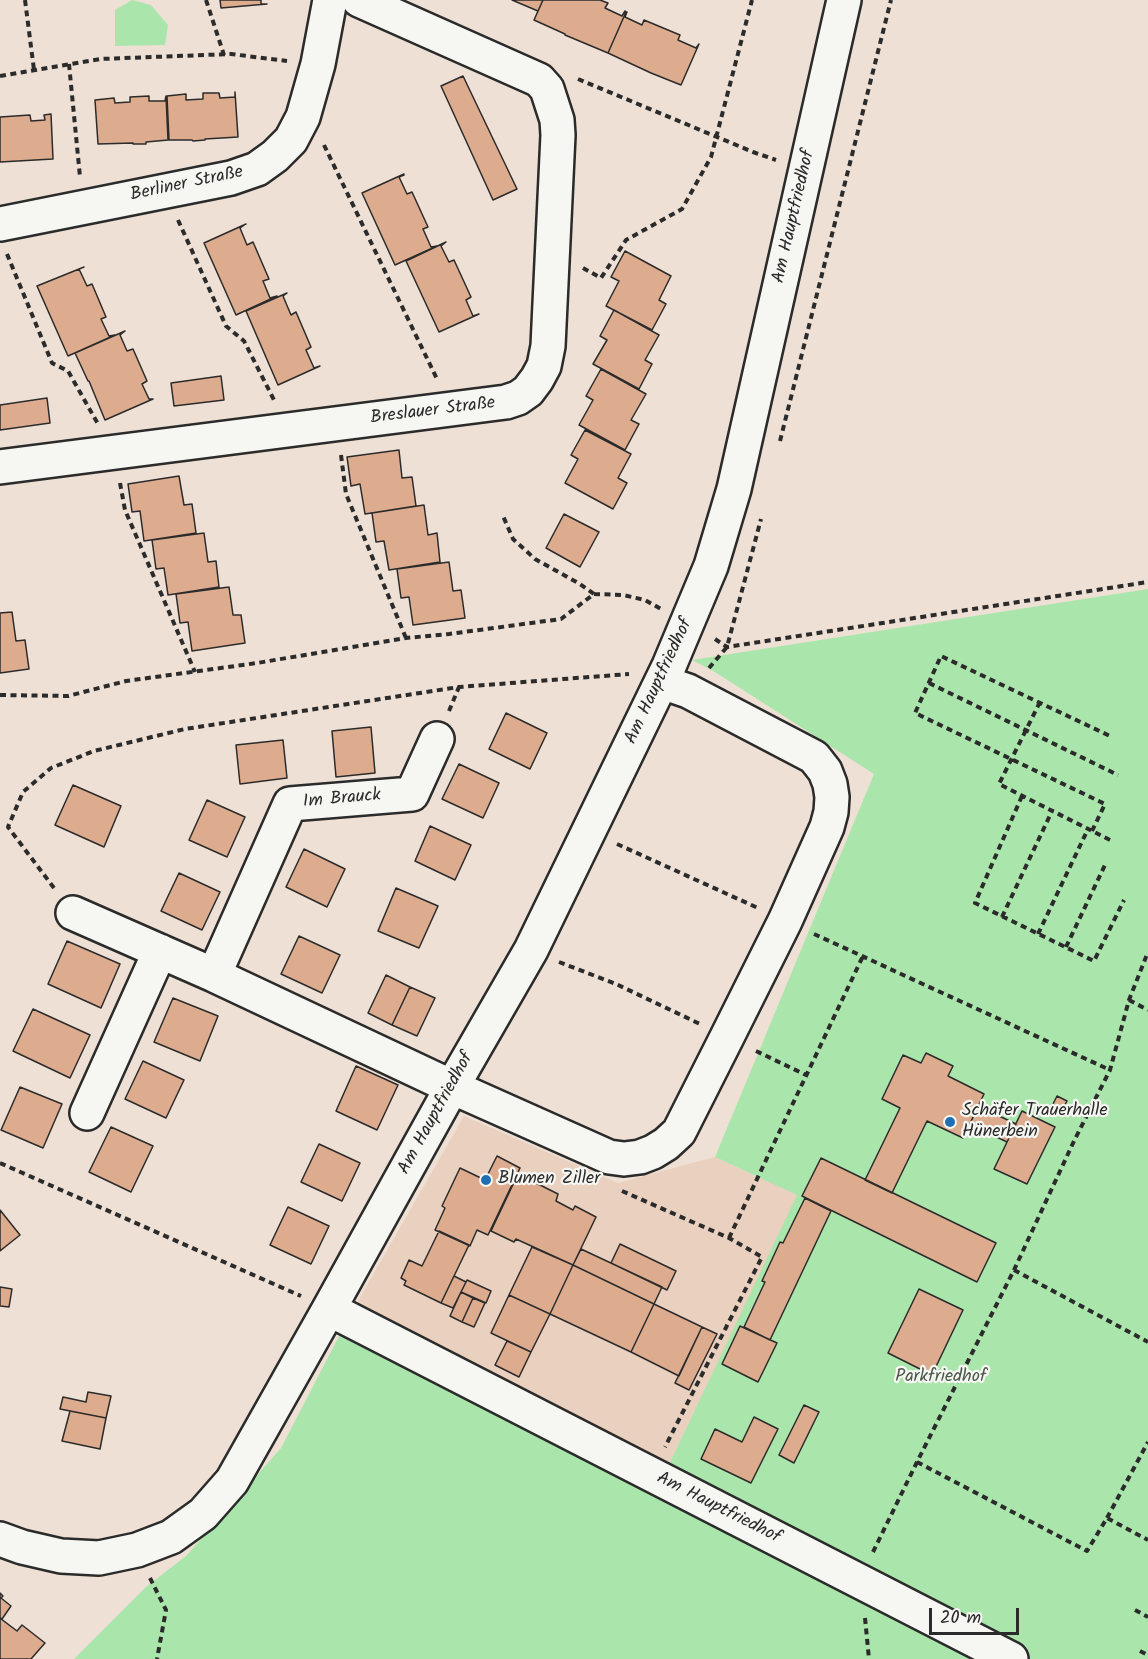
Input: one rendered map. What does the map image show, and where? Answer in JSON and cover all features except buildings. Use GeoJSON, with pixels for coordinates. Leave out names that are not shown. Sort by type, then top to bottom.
{"type":"FeatureCollection","features":[{"type":"Feature","properties":{"kind":"street","name":"Berliner Straße"},"geometry":{"type":"LineString","coordinates":[[2,236],[83,207],[231,178],[256,169],[275,156],[291,140],[303,117],[318,64],[330,0]]}},
{"type":"Feature","properties":{"kind":"street"},"geometry":{"type":"LineString","coordinates":[[359,0],[539,80]]}},
{"type":"Feature","properties":{"kind":"street","name":"Am Hauptfriedhof"},"geometry":{"type":"LineString","coordinates":[[0,1539],[22,1547],[61,1556],[99,1558],[137,1550],[171,1537],[203,1514],[232,1481],[531,950],[590,831],[675,686],[688,624],[711,566],[734,489],[844,0]]}},
{"type":"Feature","properties":{"kind":"street","name":"Breslauer Straße"},"geometry":{"type":"LineString","coordinates":[[0,467],[486,406],[518,398],[528,391],[544,366],[548,346],[557,128],[548,89],[539,80]]}},
{"type":"Feature","properties":{"kind":"street"},"geometry":{"type":"LineString","coordinates":[[73,913],[214,975],[452,1087],[609,1157],[624,1159],[640,1157],[666,1144],[679,1132],[784,921],[827,827],[832,805],[830,784],[825,771],[814,757],[675,686]]}},
{"type":"Feature","properties":{"kind":"street","name":"Im Brauck"},"geometry":{"type":"LineString","coordinates":[[214,975],[290,804],[412,794],[437,739]]}},
{"type":"Feature","properties":{"kind":"street"},"geometry":{"type":"LineString","coordinates":[[87,1113],[160,951]]}},
{"type":"Feature","properties":{"kind":"street","name":"Am Hauptfriedhof"},"geometry":{"type":"LineString","coordinates":[[329,1308],[1011,1659]]}},
{"type":"Feature","properties":{"kind":"path"},"geometry":{"type":"LineString","coordinates":[[25,0],[34,70]]}},
{"type":"Feature","properties":{"kind":"path"},"geometry":{"type":"LineString","coordinates":[[206,0],[224,55]]}},
{"type":"Feature","properties":{"kind":"path"},"geometry":{"type":"LineString","coordinates":[[552,256],[568,260],[601,278],[626,240],[682,209],[711,157],[752,0]]}},
{"type":"Feature","properties":{"kind":"path"},"geometry":{"type":"LineString","coordinates":[[779,445],[891,0]]}},
{"type":"Feature","properties":{"kind":"path"},"geometry":{"type":"LineString","coordinates":[[0,76],[100,59],[224,55],[318,64]]}},
{"type":"Feature","properties":{"kind":"path"},"geometry":{"type":"LineString","coordinates":[[69,64],[83,207]]}},
{"type":"Feature","properties":{"kind":"path"},"geometry":{"type":"LineString","coordinates":[[539,80],[568,75],[753,152],[806,170]]}},
{"type":"Feature","properties":{"kind":"path"},"geometry":{"type":"LineString","coordinates":[[303,117],[324,145],[451,410]]}},
{"type":"Feature","properties":{"kind":"path"},"geometry":{"type":"LineString","coordinates":[[165,192],[226,326],[244,341],[289,430]]}},
{"type":"Feature","properties":{"kind":"path"},"geometry":{"type":"LineString","coordinates":[[2,236],[52,363],[68,371],[115,452],[125,510],[195,672]]}},
{"type":"Feature","properties":{"kind":"path"},"geometry":{"type":"LineString","coordinates":[[337,424],[346,494],[406,638]]}},
{"type":"Feature","properties":{"kind":"path"},"geometry":{"type":"LineString","coordinates":[[728,647],[762,513]]}},
{"type":"Feature","properties":{"kind":"path"},"geometry":{"type":"LineString","coordinates":[[503,516],[513,539],[535,559],[594,594],[623,595],[645,600],[688,624]]}},
{"type":"Feature","properties":{"kind":"path"},"geometry":{"type":"LineString","coordinates":[[73,913],[8,827],[23,792],[51,768],[94,751],[185,729],[459,687],[627,674],[646,675],[675,686],[728,647],[1148,582]]}},
{"type":"Feature","properties":{"kind":"path"},"geometry":{"type":"LineString","coordinates":[[0,695],[69,696],[126,681],[406,638],[561,619],[594,594]]}},
{"type":"Feature","properties":{"kind":"path"},"geometry":{"type":"LineString","coordinates":[[1038,934],[1105,804],[915,713],[941,656],[1110,736]]}},
{"type":"Feature","properties":{"kind":"path"},"geometry":{"type":"LineString","coordinates":[[929,683],[1118,775]]}},
{"type":"Feature","properties":{"kind":"path"},"geometry":{"type":"LineString","coordinates":[[1040,702],[999,784],[1110,840]]}},
{"type":"Feature","properties":{"kind":"path"},"geometry":{"type":"LineString","coordinates":[[1022,796],[975,903],[1094,961],[1124,900]]}},
{"type":"Feature","properties":{"kind":"path"},"geometry":{"type":"LineString","coordinates":[[1002,916],[1052,811]]}},
{"type":"Feature","properties":{"kind":"path"},"geometry":{"type":"LineString","coordinates":[[590,831],[1110,1070]]}},
{"type":"Feature","properties":{"kind":"path"},"geometry":{"type":"LineString","coordinates":[[1066,947],[1105,865]]}},
{"type":"Feature","properties":{"kind":"path"},"geometry":{"type":"LineString","coordinates":[[531,950],[616,984],[806,1075]]}},
{"type":"Feature","properties":{"kind":"path"},"geometry":{"type":"LineString","coordinates":[[864,1584],[868,1562],[1014,1270],[1110,1070],[1129,1000],[1148,952]]}},
{"type":"Feature","properties":{"kind":"path"},"geometry":{"type":"LineString","coordinates":[[729,1238],[863,956]]}},
{"type":"Feature","properties":{"kind":"path"},"geometry":{"type":"LineString","coordinates":[[1129,1000],[1148,1010]]}},
{"type":"Feature","properties":{"kind":"path"},"geometry":{"type":"LineString","coordinates":[[609,1157],[603,1183],[729,1238],[762,1257],[651,1474]]}},
{"type":"Feature","properties":{"kind":"path"},"geometry":{"type":"LineString","coordinates":[[0,1162],[329,1308]]}},
{"type":"Feature","properties":{"kind":"path"},"geometry":{"type":"LineString","coordinates":[[1014,1270],[1148,1342]]}},
{"type":"Feature","properties":{"kind":"path"},"geometry":{"type":"LineString","coordinates":[[917,1461],[1087,1551],[1148,1442]]}},
{"type":"Feature","properties":{"kind":"path"},"geometry":{"type":"LineString","coordinates":[[1107,1518],[1148,1540]]}},
{"type":"Feature","properties":{"kind":"path"},"geometry":{"type":"LineString","coordinates":[[137,1550],[166,1610],[157,1659]]}},
{"type":"Feature","properties":{"kind":"path"},"geometry":{"type":"LineString","coordinates":[[1135,1610],[1148,1617]]}},
{"type":"Feature","properties":{"kind":"path"},"geometry":{"type":"LineString","coordinates":[[1140,1651],[1148,1655]]}},
{"type":"Feature","properties":{"kind":"shaded area"},"geometry":{"type":"Polygon","coordinates":[[[464,1116],[618,1183],[715,1157],[798,1195],[665,1473],[350,1315],[464,1116]]]}},
{"type":"Feature","properties":{"kind":"green space"},"geometry":{"type":"Polygon","coordinates":[[[132,0],[151,5],[168,25],[165,45],[115,46],[115,10],[132,0]]]}},
{"type":"Feature","properties":{"kind":"green space","name":"Parkfriedhof"},"geometry":{"type":"Polygon","coordinates":[[[1148,589],[1148,1659],[74,1659],[146,1587],[186,1556],[281,1448],[350,1315],[665,1473],[797,1195],[715,1157],[874,774],[715,672],[692,660],[1148,589]]]}},
{"type":"Feature","properties":{"kind":"place","name":"Schäfer Trauerhalle Hünerbein"},"geometry":{"type":"Point","coordinates":[950,1122]}},
{"type":"Feature","properties":{"kind":"place","name":"Blumen Ziller"},"geometry":{"type":"Point","coordinates":[486,1180]}}]}
